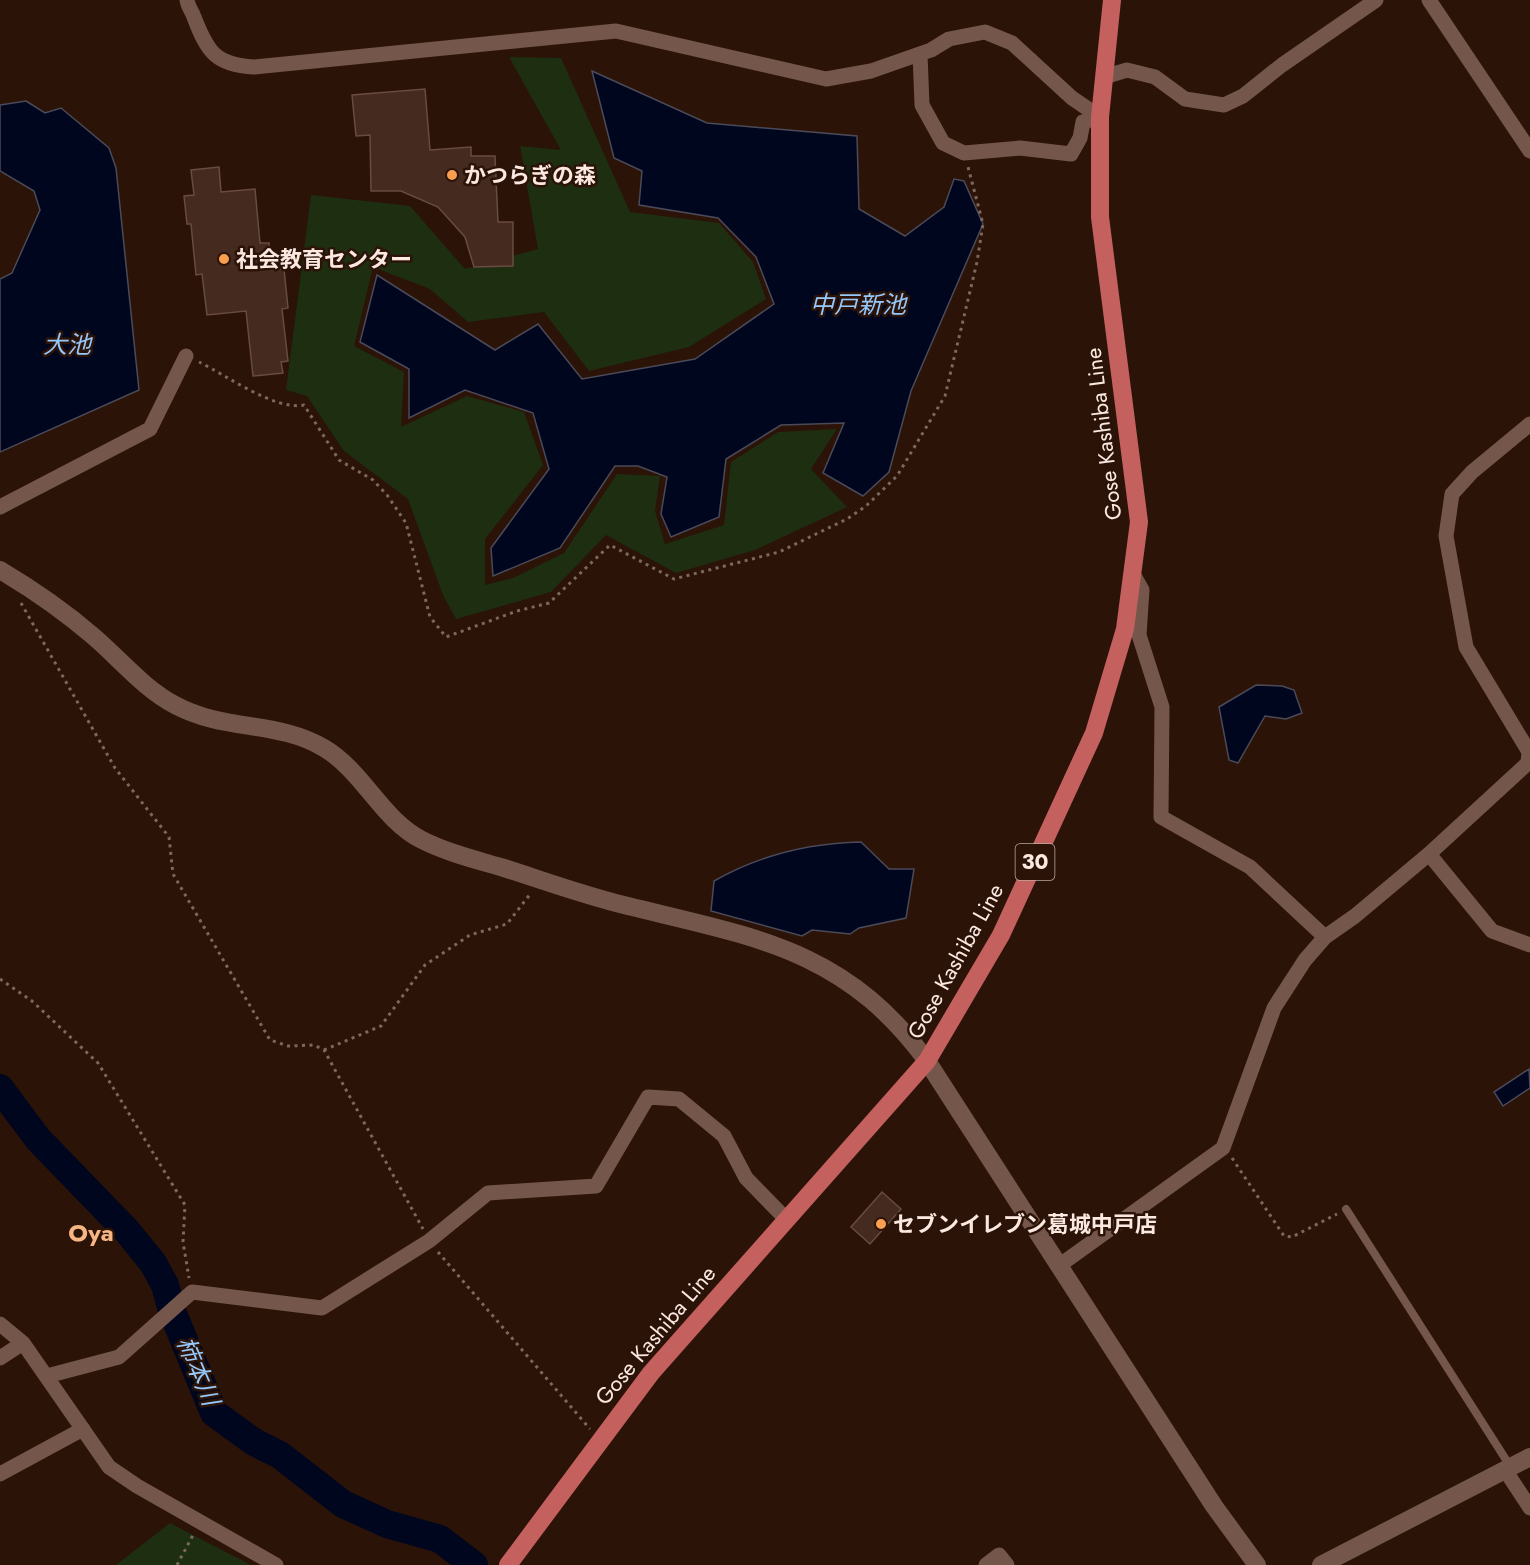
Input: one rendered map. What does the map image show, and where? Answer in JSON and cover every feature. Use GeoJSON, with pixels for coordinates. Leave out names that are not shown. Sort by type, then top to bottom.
{"type":"FeatureCollection","features":[{"type":"Feature","properties":{"kind":"main road","name":"Gose Kashiba Line"},"geometry":{"type":"LineString","coordinates":[[508,1565],[599,1439],[673,1347],[927,1061],[1001,935],[1094,733],[1123,638],[1139,522],[1100,217],[1100,117],[1112,0]]}},
{"type":"Feature","properties":{"kind":"street"},"geometry":{"type":"LineString","coordinates":[[187,0],[197,30],[214,56],[234,66],[266,65],[597,31],[616,31],[826,79],[872,71],[920,54],[949,39],[985,32],[1012,43],[1072,98],[1100,117]]}},
{"type":"Feature","properties":{"kind":"street"},"geometry":{"type":"LineString","coordinates":[[1104,76],[1127,70],[1155,77],[1185,99],[1224,105],[1243,96],[1282,65],[1376,0]]}},
{"type":"Feature","properties":{"kind":"street"},"geometry":{"type":"LineString","coordinates":[[1429,0],[1530,151]]}},
{"type":"Feature","properties":{"kind":"street"},"geometry":{"type":"LineString","coordinates":[[920,54],[922,105],[943,142],[964,153],[1020,148],[1071,154],[1080,138],[1083,122],[1100,117]]}},
{"type":"Feature","properties":{"kind":"street"},"geometry":{"type":"LineString","coordinates":[[0,507],[150,429],[186,356]]}},
{"type":"Feature","properties":{"kind":"street"},"geometry":{"type":"LineString","coordinates":[[1060,1265],[1224,1146],[1275,1008],[1305,960],[1325,937],[1355,916],[1429,854],[1521,771],[1529,760],[1529,752],[1466,646],[1446,536],[1452,494],[1472,472],[1530,424]]}},
{"type":"Feature","properties":{"kind":"street"},"geometry":{"type":"LineString","coordinates":[[7,574],[67,614],[137,678],[174,705],[209,720],[267,728],[311,741],[351,767],[392,816],[421,839],[615,903],[761,939],[788,949],[836,974],[862,992],[889,1015],[927,1061],[1214,1506],[1257,1565]]}},
{"type":"Feature","properties":{"kind":"street"},"geometry":{"type":"LineString","coordinates":[[1133,574],[1142,590],[1139,635],[1161,707],[1161,817],[1250,867],[1325,937]]}},
{"type":"Feature","properties":{"kind":"street"},"geometry":{"type":"LineString","coordinates":[[1123,638],[1142,642]]}},
{"type":"Feature","properties":{"kind":"street"},"geometry":{"type":"LineString","coordinates":[[1429,854],[1492,931],[1530,945]]}},
{"type":"Feature","properties":{"kind":"street"},"geometry":{"type":"LineString","coordinates":[[47,1376],[119,1357],[192,1292],[322,1308],[429,1241],[488,1193],[596,1186],[648,1097],[679,1099],[724,1136],[746,1178],[787,1221]]}},
{"type":"Feature","properties":{"kind":"street"},"geometry":{"type":"LineString","coordinates":[[0,1324],[23,1342],[109,1467],[137,1486],[276,1565]]}},
{"type":"Feature","properties":{"kind":"street"},"geometry":{"type":"LineString","coordinates":[[0,1358],[23,1342]]}},
{"type":"Feature","properties":{"kind":"street"},"geometry":{"type":"LineString","coordinates":[[0,1474],[83,1429]]}},
{"type":"Feature","properties":{"kind":"street"},"geometry":{"type":"LineString","coordinates":[[1321,1565],[1530,1457]]}},
{"type":"Feature","properties":{"kind":"street"},"geometry":{"type":"LineString","coordinates":[[1508,1468],[1530,1508]]}},
{"type":"Feature","properties":{"kind":"street"},"geometry":{"type":"LineString","coordinates":[[986,1565],[999,1555],[1008,1565]]}},
{"type":"Feature","properties":{"kind":"lane"},"geometry":{"type":"LineString","coordinates":[[1346,1209],[1508,1468]]}},
{"type":"Feature","properties":{"kind":"path"},"geometry":{"type":"LineString","coordinates":[[186,356],[280,404],[304,405],[339,460],[373,480],[387,495],[406,523],[430,617],[446,637],[517,611],[549,603],[610,545],[674,579],[738,564],[779,552],[847,519],[866,506],[897,476],[945,396],[977,262],[983,224],[964,153]]}},
{"type":"Feature","properties":{"kind":"path"},"geometry":{"type":"LineString","coordinates":[[7,574],[115,768],[169,837],[173,874],[270,1040],[288,1046],[314,1045],[324,1050],[429,1241],[599,1439]]}},
{"type":"Feature","properties":{"kind":"path"},"geometry":{"type":"LineString","coordinates":[[324,1050],[381,1026],[425,965],[470,935],[507,924],[542,880]]}},
{"type":"Feature","properties":{"kind":"path"},"geometry":{"type":"LineString","coordinates":[[0,979],[32,1002],[98,1063],[185,1205],[183,1242],[192,1292]]}},
{"type":"Feature","properties":{"kind":"path"},"geometry":{"type":"LineString","coordinates":[[1224,1146],[1284,1236],[1292,1237],[1346,1209]]}},
{"type":"Feature","properties":{"kind":"path"},"geometry":{"type":"LineString","coordinates":[[177,1565],[200,1521]]}},
{"type":"Feature","properties":{"kind":"green space"},"geometry":{"type":"Polygon","coordinates":[[[509,57],[561,58],[630,212],[719,223],[753,262],[766,299],[689,347],[589,371],[544,312],[468,322],[430,289],[373,267],[354,346],[404,372],[401,427],[467,396],[524,412],[543,465],[485,539],[485,585],[513,578],[564,553],[617,474],[660,476],[655,511],[665,544],[724,525],[731,462],[778,432],[837,429],[811,469],[847,507],[755,550],[676,573],[606,535],[551,592],[456,619],[443,595],[408,499],[344,451],[307,396],[286,390],[311,195],[410,206],[465,269],[538,249],[520,146],[561,150],[509,57]]]}},
{"type":"Feature","properties":{"kind":"green space"},"geometry":{"type":"Polygon","coordinates":[[[170,1523],[251,1565],[116,1565],[170,1523]]]}},
{"type":"Feature","properties":{"kind":"water","name":"中戸新池"},"geometry":{"type":"Polygon","coordinates":[[[592,71],[707,123],[857,136],[859,209],[905,236],[944,207],[954,179],[964,181],[983,224],[911,391],[889,472],[863,496],[823,473],[844,423],[781,425],[726,459],[719,517],[671,537],[661,514],[667,477],[638,466],[615,466],[560,548],[493,576],[491,548],[549,469],[533,413],[465,390],[409,418],[409,369],[360,342],[377,275],[495,350],[538,324],[582,379],[695,359],[774,304],[756,257],[718,218],[639,205],[642,171],[614,158],[592,71]]]}},
{"type":"Feature","properties":{"kind":"water","name":"大池"},"geometry":{"type":"Polygon","coordinates":[[[26,101],[45,113],[61,108],[109,148],[116,168],[139,390],[0,452],[0,279],[12,273],[40,210],[34,191],[0,171],[0,105],[26,101]]]}},
{"type":"Feature","properties":{"kind":"water"},"geometry":{"type":"Polygon","coordinates":[[[1256,685],[1282,686],[1294,690],[1302,713],[1286,719],[1265,716],[1238,763],[1229,760],[1219,707],[1256,685]]]}},
{"type":"Feature","properties":{"kind":"water"},"geometry":{"type":"Polygon","coordinates":[[[861,842],[889,869],[914,869],[906,918],[859,928],[850,934],[812,930],[802,936],[711,911],[714,881],[731,872],[785,852],[822,845],[861,842]]]}},
{"type":"Feature","properties":{"kind":"water"},"geometry":{"type":"Polygon","coordinates":[[[1529,1069],[1530,1088],[1503,1106],[1494,1092],[1529,1069]]]}},
{"type":"Feature","properties":{"kind":"building"},"geometry":{"type":"Polygon","coordinates":[[[425,89],[430,150],[471,147],[471,156],[495,156],[498,222],[513,222],[513,266],[474,267],[465,237],[438,207],[401,191],[371,191],[370,135],[356,136],[352,95],[425,89]]]}},
{"type":"Feature","properties":{"kind":"building"},"geometry":{"type":"Polygon","coordinates":[[[219,167],[221,192],[255,189],[260,243],[269,243],[271,270],[284,269],[288,308],[282,309],[288,361],[281,362],[283,373],[253,376],[246,311],[207,315],[202,274],[196,275],[191,224],[187,224],[184,196],[194,195],[191,170],[219,167]]]}},
{"type":"Feature","properties":{"kind":"building"},"geometry":{"type":"Polygon","coordinates":[[[882,1192],[901,1209],[870,1244],[851,1227],[882,1192]]]}},
{"type":"Feature","properties":{"kind":"waterway","name":"柿本川"},"geometry":{"type":"LineString","coordinates":[[0,1088],[38,1139],[127,1231],[153,1263],[165,1285],[172,1311],[214,1413],[254,1442],[280,1455],[343,1504],[387,1524],[440,1539],[474,1565]]}},
{"type":"Feature","properties":{"kind":"place","name":"かつらぎの森"},"geometry":{"type":"Point","coordinates":[452,175]}},
{"type":"Feature","properties":{"kind":"place","name":"社会教育センター"},"geometry":{"type":"Point","coordinates":[224,259]}},
{"type":"Feature","properties":{"kind":"place","name":"セブンイレブン葛城中戸店"},"geometry":{"type":"Point","coordinates":[881,1224]}},
{"type":"Feature","properties":{"kind":"district","name":"Oya"},"geometry":{"type":"Point","coordinates":[91,1233]}}]}
